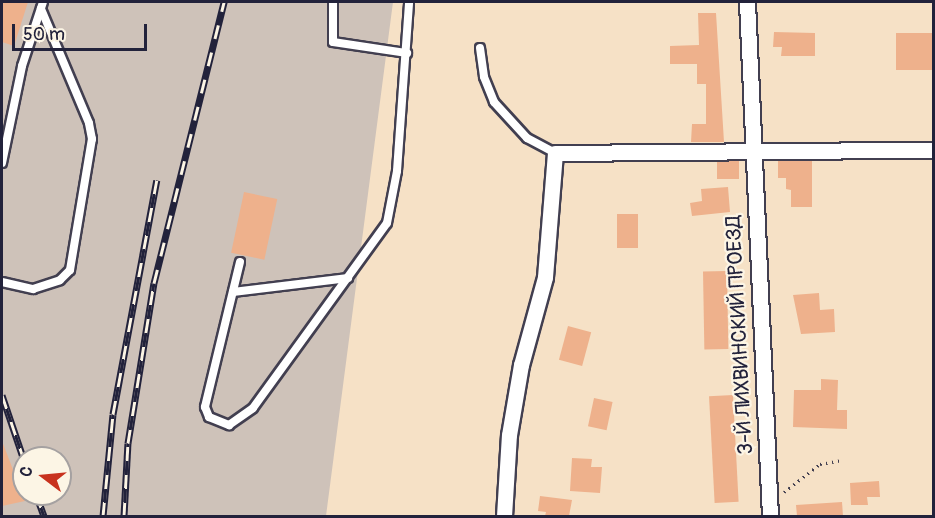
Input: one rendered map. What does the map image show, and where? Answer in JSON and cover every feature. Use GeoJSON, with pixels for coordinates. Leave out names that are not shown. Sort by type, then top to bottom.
{"type":"FeatureCollection","features":[{"type":"Feature","properties":{"kind":"street","name":"3-Й ЛИХВИНСКИЙ ПРОЕЗД"},"geometry":{"type":"LineString","coordinates":[[747,2],[770,516]]}},
{"type":"Feature","properties":{"kind":"street"},"geometry":{"type":"LineString","coordinates":[[504,516],[509,435],[521,365],[545,277],[555,153],[933,150]]}},
{"type":"Feature","properties":{"kind":"lane"},"geometry":{"type":"LineString","coordinates":[[333,2],[333,42],[408,53]]}},
{"type":"Feature","properties":{"kind":"lane"},"geometry":{"type":"LineString","coordinates":[[240,262],[205,410],[214,420],[229,425],[253,408],[378,239],[391,211],[408,53],[409,2]]}},
{"type":"Feature","properties":{"kind":"lane"},"geometry":{"type":"LineString","coordinates":[[2,163],[22,66],[42,5]]}},
{"type":"Feature","properties":{"kind":"lane"},"geometry":{"type":"LineString","coordinates":[[2,282],[33,289],[60,280],[70,270],[92,139],[89,123],[42,5]]}},
{"type":"Feature","properties":{"kind":"lane"},"geometry":{"type":"LineString","coordinates":[[480,48],[484,77],[494,102],[527,138],[555,153]]}},
{"type":"Feature","properties":{"kind":"lane"},"geometry":{"type":"LineString","coordinates":[[233,292],[348,278]]}},
{"type":"Feature","properties":{"kind":"path"},"geometry":{"type":"LineString","coordinates":[[769,498],[783,494],[820,464],[843,460]]}},
{"type":"Feature","properties":{"kind":"shaded area"},"geometry":{"type":"Polygon","coordinates":[[[2,2],[393,2],[326,516],[2,516],[2,2]]]}},
{"type":"Feature","properties":{"kind":"building"},"geometry":{"type":"Polygon","coordinates":[[[2,2],[28,2],[14,46],[2,42],[2,2]]]}},
{"type":"Feature","properties":{"kind":"building"},"geometry":{"type":"Polygon","coordinates":[[[698,13],[716,13],[724,142],[691,142],[692,124],[706,124],[706,84],[697,84],[697,64],[670,64],[670,46],[699,45],[698,13]]]}},
{"type":"Feature","properties":{"kind":"building"},"geometry":{"type":"Polygon","coordinates":[[[774,32],[815,33],[815,56],[781,56],[782,47],[773,47],[774,32]]]}},
{"type":"Feature","properties":{"kind":"building"},"geometry":{"type":"Polygon","coordinates":[[[896,33],[933,33],[933,70],[896,70],[896,33]]]}},
{"type":"Feature","properties":{"kind":"building"},"geometry":{"type":"Polygon","coordinates":[[[717,161],[739,161],[739,179],[717,179],[717,161]]]}},
{"type":"Feature","properties":{"kind":"building"},"geometry":{"type":"Polygon","coordinates":[[[778,161],[812,161],[812,207],[791,207],[791,190],[786,189],[786,178],[778,178],[778,161]]]}},
{"type":"Feature","properties":{"kind":"building"},"geometry":{"type":"Polygon","coordinates":[[[728,187],[730,212],[692,216],[690,203],[702,201],[701,189],[728,187]]]}},
{"type":"Feature","properties":{"kind":"building"},"geometry":{"type":"Polygon","coordinates":[[[244,192],[277,199],[264,260],[231,253],[244,192]]]}},
{"type":"Feature","properties":{"kind":"building"},"geometry":{"type":"Polygon","coordinates":[[[617,214],[638,214],[638,248],[617,248],[617,214]]]}},
{"type":"Feature","properties":{"kind":"building"},"geometry":{"type":"Polygon","coordinates":[[[703,271],[727,271],[728,349],[704,349],[703,271]]]}},
{"type":"Feature","properties":{"kind":"building"},"geometry":{"type":"Polygon","coordinates":[[[819,293],[820,310],[834,309],[835,332],[801,334],[793,295],[819,293]]]}},
{"type":"Feature","properties":{"kind":"building"},"geometry":{"type":"Polygon","coordinates":[[[568,326],[591,332],[582,366],[559,360],[568,326]]]}},
{"type":"Feature","properties":{"kind":"building"},"geometry":{"type":"Polygon","coordinates":[[[821,379],[838,380],[837,410],[847,410],[847,429],[793,427],[794,390],[821,390],[821,379]]]}},
{"type":"Feature","properties":{"kind":"building"},"geometry":{"type":"Polygon","coordinates":[[[733,395],[739,502],[715,503],[709,396],[733,395]]]}},
{"type":"Feature","properties":{"kind":"building"},"geometry":{"type":"Polygon","coordinates":[[[594,398],[613,402],[607,430],[588,426],[594,398]]]}},
{"type":"Feature","properties":{"kind":"building"},"geometry":{"type":"Polygon","coordinates":[[[2,441],[12,467],[12,504],[2,506],[2,441]]]}},
{"type":"Feature","properties":{"kind":"building"},"geometry":{"type":"Polygon","coordinates":[[[572,458],[592,459],[591,467],[602,467],[600,493],[570,491],[572,458]]]}},
{"type":"Feature","properties":{"kind":"building"},"geometry":{"type":"Polygon","coordinates":[[[879,481],[880,497],[867,497],[868,505],[851,505],[850,483],[879,481]]]}},
{"type":"Feature","properties":{"kind":"building"},"geometry":{"type":"Polygon","coordinates":[[[540,496],[572,500],[569,516],[545,516],[546,512],[538,511],[540,496]]]}},
{"type":"Feature","properties":{"kind":"building"},"geometry":{"type":"Polygon","coordinates":[[[842,502],[843,516],[797,516],[796,505],[842,502]]]}},
{"type":"Feature","properties":{"kind":"railway"},"geometry":{"type":"LineString","coordinates":[[124,516],[128,443],[154,283],[224,2]]}},
{"type":"Feature","properties":{"kind":"railway"},"geometry":{"type":"LineString","coordinates":[[103,516],[113,414],[157,180]]}},
{"type":"Feature","properties":{"kind":"railway"},"geometry":{"type":"LineString","coordinates":[[2,395],[19,446]]}},
{"type":"Feature","properties":{"kind":"railway"},"geometry":{"type":"LineString","coordinates":[[40,506],[44,516]]}}]}
